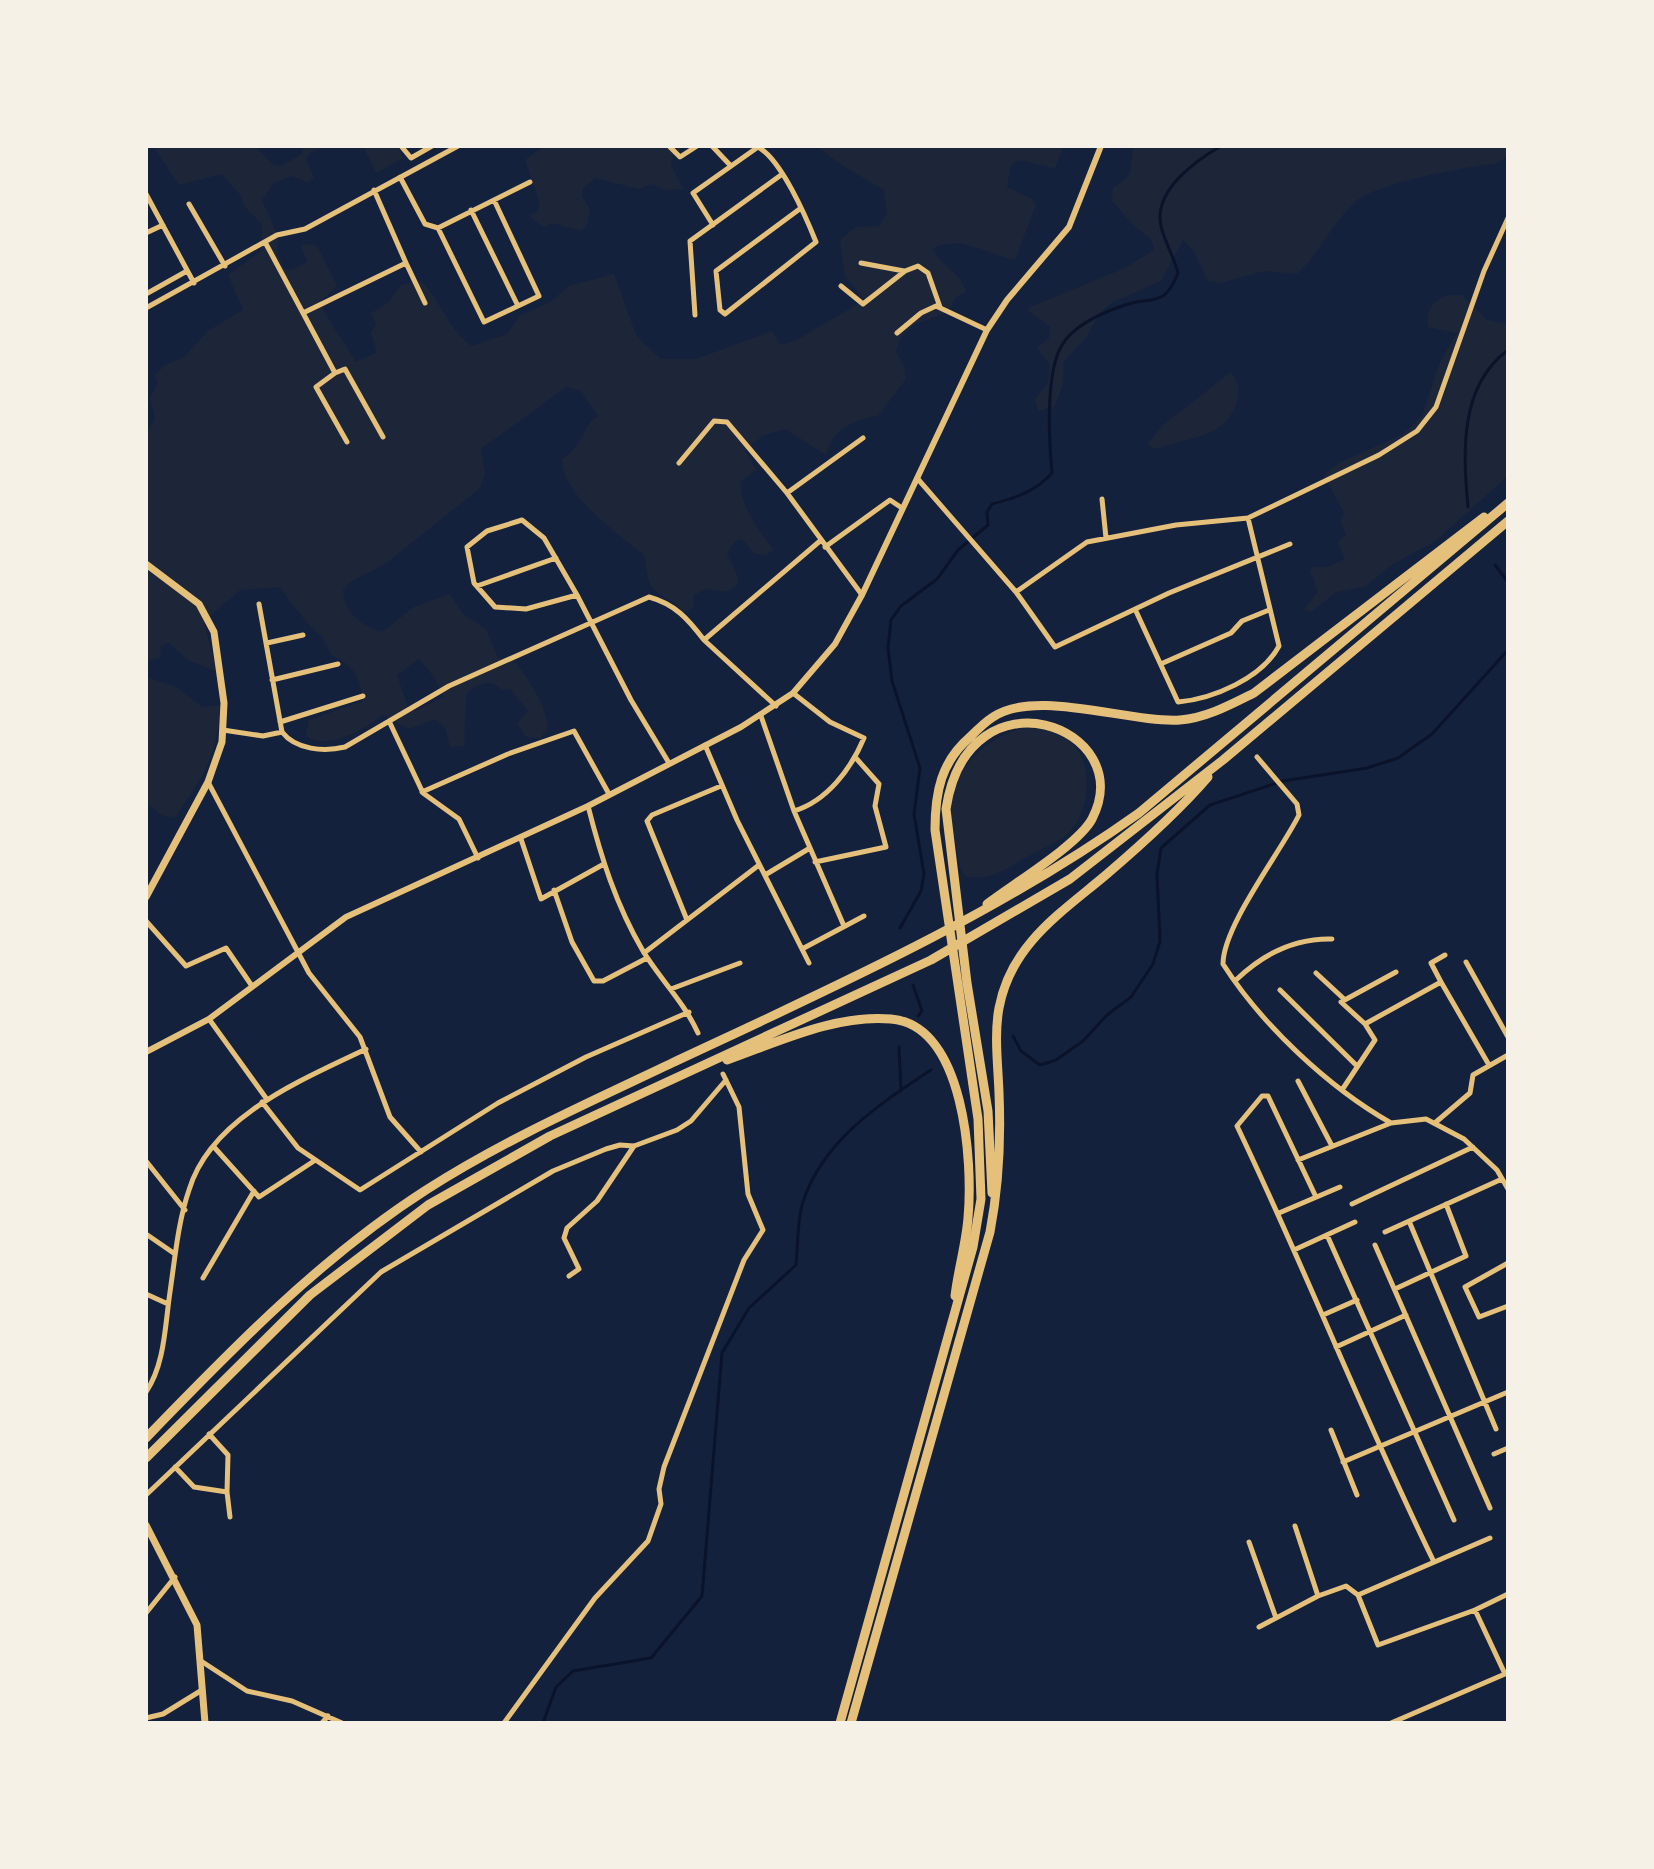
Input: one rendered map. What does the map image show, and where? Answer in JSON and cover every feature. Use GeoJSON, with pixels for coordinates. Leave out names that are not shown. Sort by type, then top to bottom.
{"type":"FeatureCollection","features":[{"type":"Feature","properties":{"kind":"highway"},"geometry":{"type":"LineString","coordinates":[[146,1438],[303,1283],[352,1242],[425,1191],[522,1134],[932,939],[1055,871],[1139,813],[1508,503]]}},
{"type":"Feature","properties":{"kind":"highway"},"geometry":{"type":"LineString","coordinates":[[840,1723],[973,1247],[981,1187],[978,1119],[935,830],[938,787],[958,748],[995,715],[1028,706],[1181,720],[1218,711],[1254,693],[1465,528],[1508,503]]}},
{"type":"Feature","properties":{"kind":"highway"},"geometry":{"type":"LineString","coordinates":[[146,1458],[310,1295],[428,1205],[537,1143],[931,960],[1070,879],[1223,760],[1508,521]]}},
{"type":"Feature","properties":{"kind":"highway"},"geometry":{"type":"LineString","coordinates":[[968,919],[1074,839],[1091,821],[1098,803],[1099,781],[1093,761],[1065,730],[1036,722],[1016,724],[985,736],[970,750],[950,786],[946,809],[948,841],[988,1111],[993,1167],[990,1232]]}},
{"type":"Feature","properties":{"kind":"highway"},"geometry":{"type":"LineString","coordinates":[[851,1723],[990,1232],[1000,1167],[998,1010],[1006,981],[1018,956],[1045,925],[1191,796],[1223,760]]}},
{"type":"Feature","properties":{"kind":"highway"},"geometry":{"type":"LineString","coordinates":[[675,1078],[807,1032],[853,1020],[906,1022],[932,1041],[953,1078],[969,1182],[968,1221],[949,1335]]}},
{"type":"Feature","properties":{"kind":"main road"},"geometry":{"type":"LineString","coordinates":[[146,564],[199,604],[214,632],[221,660],[223,730],[208,782],[146,897]]}},
{"type":"Feature","properties":{"kind":"main road"},"geometry":{"type":"LineString","coordinates":[[146,1525],[197,1625],[205,1723]]}},
{"type":"Feature","properties":{"kind":"street"},"geometry":{"type":"LineString","coordinates":[[401,146],[411,158],[432,146]]}},
{"type":"Feature","properties":{"kind":"street"},"geometry":{"type":"LineString","coordinates":[[146,308],[265,242],[305,229],[458,146]]}},
{"type":"Feature","properties":{"kind":"street"},"geometry":{"type":"LineString","coordinates":[[669,146],[681,157],[697,146]]}},
{"type":"Feature","properties":{"kind":"street"},"geometry":{"type":"LineString","coordinates":[[712,146],[730,165]]}},
{"type":"Feature","properties":{"kind":"street"},"geometry":{"type":"LineString","coordinates":[[146,1052],[209,1019],[299,950],[361,909],[479,859],[588,806],[761,716],[793,693],[835,644],[862,595],[987,330],[1007,300],[1069,227],[1101,146]]}},
{"type":"Feature","properties":{"kind":"street"},"geometry":{"type":"LineString","coordinates":[[713,225],[693,193],[758,147],[781,175],[801,208],[816,245],[729,312],[722,313],[716,271],[801,208]]}},
{"type":"Feature","properties":{"kind":"street"},"geometry":{"type":"LineString","coordinates":[[695,315],[689,242],[781,175]]}},
{"type":"Feature","properties":{"kind":"street"},"geometry":{"type":"LineString","coordinates":[[400,177],[425,224],[438,228],[530,182]]}},
{"type":"Feature","properties":{"kind":"street"},"geometry":{"type":"LineString","coordinates":[[374,190],[425,303]]}},
{"type":"Feature","properties":{"kind":"street"},"geometry":{"type":"LineString","coordinates":[[146,194],[194,283]]}},
{"type":"Feature","properties":{"kind":"street"},"geometry":{"type":"LineString","coordinates":[[438,228],[484,322],[518,306],[540,295],[494,200]]}},
{"type":"Feature","properties":{"kind":"street"},"geometry":{"type":"LineString","coordinates":[[189,204],[225,266]]}},
{"type":"Feature","properties":{"kind":"street"},"geometry":{"type":"LineString","coordinates":[[471,210],[518,306]]}},
{"type":"Feature","properties":{"kind":"street"},"geometry":{"type":"LineString","coordinates":[[1016,592],[1080,546],[1176,525],[1248,518],[1379,455],[1417,431],[1436,407],[1484,271],[1508,218]]}},
{"type":"Feature","properties":{"kind":"street"},"geometry":{"type":"LineString","coordinates":[[146,233],[163,225]]}},
{"type":"Feature","properties":{"kind":"street"},"geometry":{"type":"LineString","coordinates":[[265,242],[335,373]]}},
{"type":"Feature","properties":{"kind":"street"},"geometry":{"type":"LineString","coordinates":[[303,313],[406,263]]}},
{"type":"Feature","properties":{"kind":"street"},"geometry":{"type":"LineString","coordinates":[[861,263],[905,271]]}},
{"type":"Feature","properties":{"kind":"street"},"geometry":{"type":"LineString","coordinates":[[841,286],[863,304],[905,271],[918,266],[926,269],[940,307]]}},
{"type":"Feature","properties":{"kind":"street"},"geometry":{"type":"LineString","coordinates":[[146,294],[187,271]]}},
{"type":"Feature","properties":{"kind":"street"},"geometry":{"type":"LineString","coordinates":[[897,333],[931,307],[940,307],[987,330]]}},
{"type":"Feature","properties":{"kind":"street"},"geometry":{"type":"LineString","coordinates":[[347,442],[316,387],[345,369],[383,437]]}},
{"type":"Feature","properties":{"kind":"street"},"geometry":{"type":"LineString","coordinates":[[679,463],[714,421],[724,420],[787,493],[862,595]]}},
{"type":"Feature","properties":{"kind":"street"},"geometry":{"type":"LineString","coordinates":[[787,493],[863,438]]}},
{"type":"Feature","properties":{"kind":"street"},"geometry":{"type":"LineString","coordinates":[[917,478],[1016,592],[1055,647],[1135,609],[1290,544]]}},
{"type":"Feature","properties":{"kind":"street"},"geometry":{"type":"LineString","coordinates":[[1102,499],[1106,538]]}},
{"type":"Feature","properties":{"kind":"street"},"geometry":{"type":"LineString","coordinates":[[825,547],[890,500],[902,508]]}},
{"type":"Feature","properties":{"kind":"street"},"geometry":{"type":"LineString","coordinates":[[1135,609],[1163,663],[1178,702],[1209,698],[1231,687],[1278,650],[1248,518]]}},
{"type":"Feature","properties":{"kind":"street"},"geometry":{"type":"LineString","coordinates":[[577,595],[526,609],[501,609],[486,601],[477,586],[467,547],[487,531],[517,520],[535,528],[556,558],[577,595],[669,763]]}},
{"type":"Feature","properties":{"kind":"street"},"geometry":{"type":"LineString","coordinates":[[704,640],[820,541]]}},
{"type":"Feature","properties":{"kind":"street"},"geometry":{"type":"LineString","coordinates":[[477,586],[556,558]]}},
{"type":"Feature","properties":{"kind":"street"},"geometry":{"type":"LineString","coordinates":[[223,730],[263,736],[282,732],[305,746],[328,751],[345,747],[487,668],[649,597],[668,602],[688,618],[704,640],[777,707]]}},
{"type":"Feature","properties":{"kind":"street"},"geometry":{"type":"LineString","coordinates":[[259,604],[282,732]]}},
{"type":"Feature","properties":{"kind":"street"},"geometry":{"type":"LineString","coordinates":[[1163,663],[1229,634],[1242,621],[1269,610]]}},
{"type":"Feature","properties":{"kind":"street"},"geometry":{"type":"LineString","coordinates":[[267,643],[303,635]]}},
{"type":"Feature","properties":{"kind":"street"},"geometry":{"type":"LineString","coordinates":[[272,680],[338,664]]}},
{"type":"Feature","properties":{"kind":"street"},"geometry":{"type":"LineString","coordinates":[[793,693],[830,722],[864,737],[855,757],[817,802],[794,811]]}},
{"type":"Feature","properties":{"kind":"street"},"geometry":{"type":"LineString","coordinates":[[280,722],[363,696]]}},
{"type":"Feature","properties":{"kind":"street"},"geometry":{"type":"LineString","coordinates":[[761,716],[794,811],[844,926]]}},
{"type":"Feature","properties":{"kind":"street"},"geometry":{"type":"LineString","coordinates":[[389,721],[422,792],[459,819],[479,859]]}},
{"type":"Feature","properties":{"kind":"street"},"geometry":{"type":"LineString","coordinates":[[422,792],[508,754],[574,731],[609,794]]}},
{"type":"Feature","properties":{"kind":"street"},"geometry":{"type":"LineString","coordinates":[[705,745],[721,786],[809,963]]}},
{"type":"Feature","properties":{"kind":"street"},"geometry":{"type":"LineString","coordinates":[[815,862],[887,846],[875,806],[879,784],[855,757]]}},
{"type":"Feature","properties":{"kind":"street"},"geometry":{"type":"LineString","coordinates":[[1257,757],[1297,804],[1299,815],[1275,861],[1234,923],[1223,964],[1291,1043],[1342,1090],[1391,1123]]}},
{"type":"Feature","properties":{"kind":"street"},"geometry":{"type":"LineString","coordinates":[[208,782],[309,973],[350,1022],[366,1049],[390,1117],[421,1152]]}},
{"type":"Feature","properties":{"kind":"street"},"geometry":{"type":"LineString","coordinates":[[687,920],[647,821],[656,813],[721,786]]}},
{"type":"Feature","properties":{"kind":"street"},"geometry":{"type":"LineString","coordinates":[[588,806],[616,898],[646,956],[689,1012],[698,1033]]}},
{"type":"Feature","properties":{"kind":"street"},"geometry":{"type":"LineString","coordinates":[[521,839],[538,896],[542,899],[604,864]]}},
{"type":"Feature","properties":{"kind":"street"},"geometry":{"type":"LineString","coordinates":[[765,875],[810,848]]}},
{"type":"Feature","properties":{"kind":"street"},"geometry":{"type":"LineString","coordinates":[[554,890],[572,942],[594,981],[603,981],[646,956],[759,865]]}},
{"type":"Feature","properties":{"kind":"street"},"geometry":{"type":"LineString","coordinates":[[802,949],[864,916]]}},
{"type":"Feature","properties":{"kind":"street"},"geometry":{"type":"LineString","coordinates":[[146,921],[186,966],[226,948],[252,986]]}},
{"type":"Feature","properties":{"kind":"street"},"geometry":{"type":"LineString","coordinates":[[1236,980],[1254,963],[1282,948],[1310,938],[1332,939]]}},
{"type":"Feature","properties":{"kind":"street"},"geometry":{"type":"LineString","coordinates":[[1445,955],[1431,963],[1489,1065]]}},
{"type":"Feature","properties":{"kind":"street"},"geometry":{"type":"LineString","coordinates":[[1466,962],[1508,1037]]}},
{"type":"Feature","properties":{"kind":"street"},"geometry":{"type":"LineString","coordinates":[[671,989],[740,963]]}},
{"type":"Feature","properties":{"kind":"street"},"geometry":{"type":"LineString","coordinates":[[1342,1090],[1375,1040],[1365,1024],[1341,1003],[1396,972]]}},
{"type":"Feature","properties":{"kind":"street"},"geometry":{"type":"LineString","coordinates":[[1316,973],[1344,999]]}},
{"type":"Feature","properties":{"kind":"street"},"geometry":{"type":"LineString","coordinates":[[1365,1024],[1441,982]]}},
{"type":"Feature","properties":{"kind":"street"},"geometry":{"type":"LineString","coordinates":[[1280,990],[1357,1066]]}},
{"type":"Feature","properties":{"kind":"street"},"geometry":{"type":"LineString","coordinates":[[209,1019],[291,1140],[314,1161],[360,1190],[498,1103],[586,1057],[689,1012]]}},
{"type":"Feature","properties":{"kind":"street"},"geometry":{"type":"LineString","coordinates":[[146,1392],[161,1353],[175,1254],[192,1181],[214,1147],[264,1100],[366,1049]]}},
{"type":"Feature","properties":{"kind":"street"},"geometry":{"type":"LineString","coordinates":[[1436,1122],[1470,1093],[1473,1075],[1508,1055]]}},
{"type":"Feature","properties":{"kind":"street"},"geometry":{"type":"LineString","coordinates":[[146,1495],[354,1294],[408,1253],[477,1218],[553,1171],[620,1145],[634,1146],[691,1121],[725,1077],[739,1107],[748,1194],[763,1230],[744,1260],[664,1467],[659,1489],[661,1504],[648,1541],[595,1598],[504,1723]]}},
{"type":"Feature","properties":{"kind":"street"},"geometry":{"type":"LineString","coordinates":[[1298,1081],[1332,1146]]}},
{"type":"Feature","properties":{"kind":"street"},"geometry":{"type":"LineString","coordinates":[[1316,1197],[1268,1096],[1262,1096],[1237,1126],[1279,1213],[1379,1447],[1434,1562]]}},
{"type":"Feature","properties":{"kind":"street"},"geometry":{"type":"LineString","coordinates":[[1298,1160],[1391,1123],[1426,1119],[1436,1122],[1473,1147],[1508,1189]]}},
{"type":"Feature","properties":{"kind":"street"},"geometry":{"type":"LineString","coordinates":[[569,1276],[579,1269],[566,1244],[567,1228],[597,1201],[634,1146]]}},
{"type":"Feature","properties":{"kind":"street"},"geometry":{"type":"LineString","coordinates":[[214,1147],[254,1191],[263,1196],[314,1161]]}},
{"type":"Feature","properties":{"kind":"street"},"geometry":{"type":"LineString","coordinates":[[1352,1204],[1473,1147]]}},
{"type":"Feature","properties":{"kind":"street"},"geometry":{"type":"LineString","coordinates":[[146,1161],[185,1210]]}},
{"type":"Feature","properties":{"kind":"street"},"geometry":{"type":"LineString","coordinates":[[1385,1232],[1502,1179]]}},
{"type":"Feature","properties":{"kind":"street"},"geometry":{"type":"LineString","coordinates":[[1279,1213],[1340,1187]]}},
{"type":"Feature","properties":{"kind":"street"},"geometry":{"type":"LineString","coordinates":[[203,1278],[254,1191]]}},
{"type":"Feature","properties":{"kind":"street"},"geometry":{"type":"LineString","coordinates":[[1395,1289],[1467,1255],[1446,1204]]}},
{"type":"Feature","properties":{"kind":"street"},"geometry":{"type":"LineString","coordinates":[[1409,1221],[1496,1429]]}},
{"type":"Feature","properties":{"kind":"street"},"geometry":{"type":"LineString","coordinates":[[1294,1250],[1355,1222]]}},
{"type":"Feature","properties":{"kind":"street"},"geometry":{"type":"LineString","coordinates":[[146,1234],[175,1254]]}},
{"type":"Feature","properties":{"kind":"street"},"geometry":{"type":"LineString","coordinates":[[1327,1235],[1454,1520]]}},
{"type":"Feature","properties":{"kind":"street"},"geometry":{"type":"LineString","coordinates":[[1375,1245],[1490,1508]]}},
{"type":"Feature","properties":{"kind":"street"},"geometry":{"type":"LineString","coordinates":[[1508,1263],[1465,1287],[1479,1317],[1508,1306]]}},
{"type":"Feature","properties":{"kind":"street"},"geometry":{"type":"LineString","coordinates":[[146,1294],[168,1304]]}},
{"type":"Feature","properties":{"kind":"street"},"geometry":{"type":"LineString","coordinates":[[1323,1315],[1357,1300]]}},
{"type":"Feature","properties":{"kind":"street"},"geometry":{"type":"LineString","coordinates":[[1336,1347],[1406,1315]]}},
{"type":"Feature","properties":{"kind":"street"},"geometry":{"type":"LineString","coordinates":[[1343,1462],[1508,1392]]}},
{"type":"Feature","properties":{"kind":"street"},"geometry":{"type":"LineString","coordinates":[[1331,1430],[1357,1495]]}},
{"type":"Feature","properties":{"kind":"street"},"geometry":{"type":"LineString","coordinates":[[209,1434],[228,1455],[230,1517]]}},
{"type":"Feature","properties":{"kind":"street"},"geometry":{"type":"LineString","coordinates":[[1494,1454],[1508,1448]]}},
{"type":"Feature","properties":{"kind":"street"},"geometry":{"type":"LineString","coordinates":[[175,1467],[194,1487],[227,1492]]}},
{"type":"Feature","properties":{"kind":"street"},"geometry":{"type":"LineString","coordinates":[[1295,1526],[1318,1596]]}},
{"type":"Feature","properties":{"kind":"street"},"geometry":{"type":"LineString","coordinates":[[1358,1595],[1490,1538]]}},
{"type":"Feature","properties":{"kind":"street"},"geometry":{"type":"LineString","coordinates":[[1249,1542],[1276,1618]]}},
{"type":"Feature","properties":{"kind":"street"},"geometry":{"type":"LineString","coordinates":[[146,1613],[175,1577]]}},
{"type":"Feature","properties":{"kind":"street"},"geometry":{"type":"LineString","coordinates":[[1259,1627],[1318,1596],[1346,1586],[1358,1595],[1378,1645],[1475,1610],[1508,1594]]}},
{"type":"Feature","properties":{"kind":"street"},"geometry":{"type":"LineString","coordinates":[[1391,1723],[1506,1673],[1475,1610]]}},
{"type":"Feature","properties":{"kind":"street"},"geometry":{"type":"LineString","coordinates":[[201,1661],[247,1691],[292,1701],[342,1723]]}},
{"type":"Feature","properties":{"kind":"street"},"geometry":{"type":"LineString","coordinates":[[146,1718],[163,1714],[203,1689]]}},
{"type":"Feature","properties":{"kind":"street"},"geometry":{"type":"LineString","coordinates":[[322,1723],[328,1716]]}},
{"type":"Feature","properties":{"kind":"shaded area"},"geometry":{"type":"Polygon","coordinates":[[[153,146],[255,146],[272,164],[281,166],[302,154],[303,146],[328,146],[311,152],[306,159],[314,178],[307,182],[292,176],[274,183],[262,200],[279,238],[277,253],[284,269],[292,270],[307,261],[300,245],[313,244],[319,249],[337,286],[320,302],[356,362],[377,352],[371,332],[376,325],[371,313],[388,303],[401,285],[421,281],[457,332],[472,346],[507,334],[520,315],[549,303],[569,286],[614,274],[637,337],[661,359],[696,359],[772,331],[781,345],[797,340],[864,300],[845,276],[840,240],[856,227],[879,226],[887,213],[884,190],[816,146],[1063,146],[1055,168],[1020,160],[1011,165],[1007,187],[1032,199],[1036,205],[1015,260],[964,244],[943,244],[933,248],[939,259],[959,278],[966,292],[955,298],[949,311],[917,323],[905,333],[896,352],[904,366],[906,379],[878,416],[860,420],[838,432],[826,455],[785,429],[764,435],[745,450],[756,470],[741,482],[743,499],[757,527],[774,550],[766,555],[755,554],[742,539],[735,541],[727,554],[739,579],[729,591],[706,589],[694,595],[693,607],[684,612],[653,588],[644,555],[593,513],[571,486],[562,459],[598,416],[581,391],[566,387],[481,449],[485,474],[480,488],[385,564],[350,582],[343,590],[347,606],[355,617],[382,632],[414,607],[450,594],[463,614],[486,629],[498,658],[513,659],[525,675],[540,700],[546,718],[548,728],[540,739],[526,737],[517,723],[528,711],[510,689],[502,690],[489,683],[474,687],[466,694],[465,746],[450,747],[445,728],[435,719],[409,729],[383,715],[356,732],[335,740],[315,740],[306,736],[309,720],[363,701],[362,692],[354,672],[331,655],[322,636],[280,587],[240,590],[204,621],[216,671],[188,660],[169,643],[161,646],[160,658],[146,661],[146,434],[155,418],[150,397],[158,383],[154,376],[165,365],[184,357],[208,331],[243,310],[228,275],[261,251],[262,224],[244,206],[241,196],[222,174],[179,185],[153,146]],[[419,659],[397,675],[408,707],[414,711],[444,697],[434,677],[419,659]]]}},
{"type":"Feature","properties":{"kind":"shaded area"},"geometry":{"type":"Polygon","coordinates":[[[363,146],[397,146],[403,158],[376,173],[363,146]]]}},
{"type":"Feature","properties":{"kind":"shaded area"},"geometry":{"type":"Polygon","coordinates":[[[544,146],[685,146],[673,156],[671,165],[683,189],[666,190],[651,184],[639,189],[595,178],[583,188],[582,196],[590,209],[587,225],[582,231],[551,223],[544,228],[529,216],[538,211],[540,204],[525,160],[544,146]]]}},
{"type":"Feature","properties":{"kind":"shaded area"},"geometry":{"type":"Polygon","coordinates":[[[1133,146],[1508,146],[1508,156],[1497,163],[1422,177],[1366,195],[1347,210],[1297,274],[1264,271],[1220,283],[1208,281],[1194,252],[1183,240],[1161,281],[1111,303],[1099,314],[1086,338],[1064,361],[1063,384],[1055,406],[1038,411],[1035,399],[1048,383],[1050,365],[1037,348],[1049,338],[1050,327],[1028,311],[1030,307],[1125,268],[1154,250],[1151,239],[1134,226],[1112,201],[1113,187],[1130,171],[1133,146]]]}},
{"type":"Feature","properties":{"kind":"shaded area"},"geometry":{"type":"Polygon","coordinates":[[[1448,295],[1462,295],[1487,320],[1508,324],[1508,476],[1434,542],[1391,565],[1366,586],[1336,592],[1311,612],[1304,610],[1318,591],[1310,571],[1312,567],[1327,567],[1345,559],[1338,542],[1346,535],[1340,520],[1344,513],[1324,475],[1339,463],[1403,434],[1422,416],[1440,362],[1457,333],[1428,327],[1431,307],[1448,295]]]}},
{"type":"Feature","properties":{"kind":"shaded area"},"geometry":{"type":"Polygon","coordinates":[[[1231,372],[1238,386],[1238,397],[1224,423],[1204,435],[1156,449],[1147,444],[1163,425],[1231,372]]]}},
{"type":"Feature","properties":{"kind":"shaded area"},"geometry":{"type":"Polygon","coordinates":[[[146,677],[176,687],[202,707],[220,705],[212,753],[175,818],[161,815],[146,802],[146,677]]]}},
{"type":"Feature","properties":{"kind":"shaded area"},"geometry":{"type":"Polygon","coordinates":[[[1034,725],[1065,737],[1082,759],[1087,784],[1078,820],[1061,839],[1003,871],[981,877],[965,876],[959,861],[951,815],[959,778],[981,749],[1015,730],[1034,725]]]}},
{"type":"Feature","properties":{"kind":"waterway"},"geometry":{"type":"LineString","coordinates":[[900,928],[921,891],[924,874],[914,814],[920,768],[892,681],[888,648],[891,620],[901,606],[937,579],[958,550],[988,525],[987,512],[992,504],[1032,490],[1052,473],[1049,426],[1051,389],[1062,345],[1074,331],[1099,315],[1125,305],[1157,299],[1168,292],[1178,273],[1161,226],[1163,201],[1178,178],[1221,146]]}},
{"type":"Feature","properties":{"kind":"waterway"},"geometry":{"type":"LineString","coordinates":[[1468,507],[1465,465],[1472,401],[1480,382],[1508,350]]}},
{"type":"Feature","properties":{"kind":"waterway"},"geometry":{"type":"LineString","coordinates":[[1495,565],[1508,582]]}},
{"type":"Feature","properties":{"kind":"waterway"},"geometry":{"type":"LineString","coordinates":[[1013,1036],[1021,1051],[1040,1065],[1056,1060],[1083,1041],[1107,1015],[1131,997],[1153,964],[1160,941],[1157,874],[1161,848],[1210,805],[1283,781],[1367,768],[1398,758],[1432,734],[1508,650]]}},
{"type":"Feature","properties":{"kind":"waterway"},"geometry":{"type":"LineString","coordinates":[[913,985],[922,1011],[918,1016]]}},
{"type":"Feature","properties":{"kind":"waterway"},"geometry":{"type":"LineString","coordinates":[[899,1047],[901,1091]]}},
{"type":"Feature","properties":{"kind":"waterway"},"geometry":{"type":"LineString","coordinates":[[543,1723],[556,1687],[573,1671],[651,1658],[702,1596],[722,1353],[749,1308],[796,1265],[803,1202],[824,1160],[873,1110],[931,1070]]}}]}
